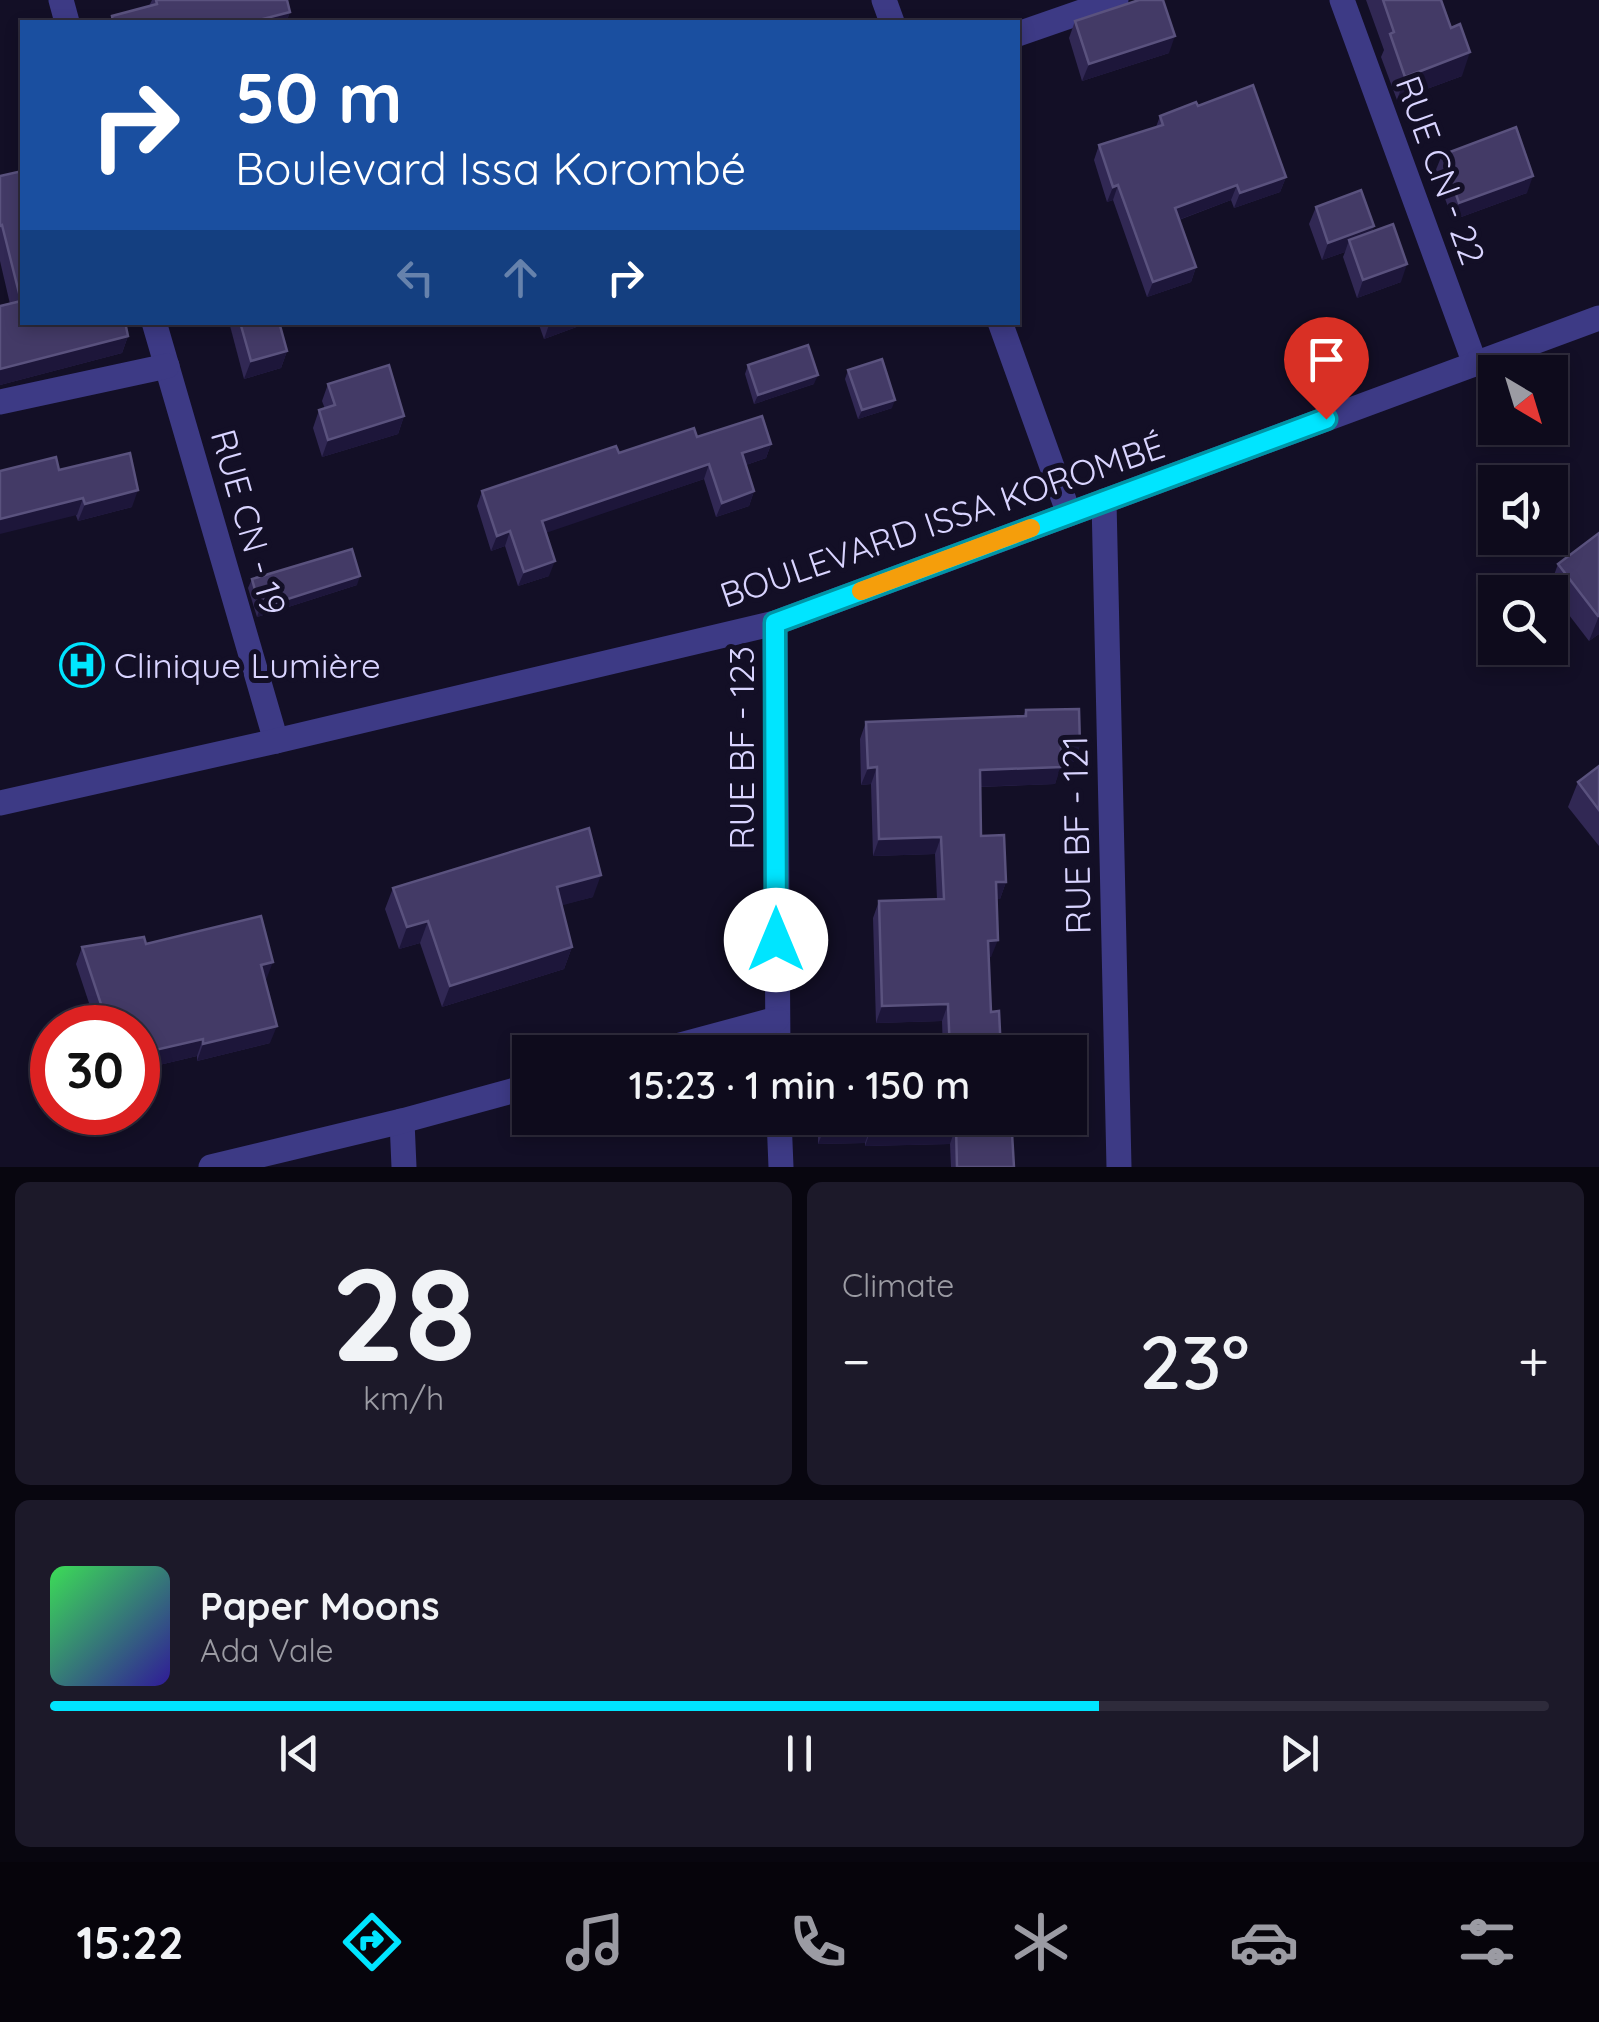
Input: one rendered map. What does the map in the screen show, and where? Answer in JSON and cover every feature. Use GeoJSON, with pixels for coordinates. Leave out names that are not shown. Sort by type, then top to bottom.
{"type":"FeatureCollection","features":[{"type":"Feature","properties":{"kind":"street"},"geometry":{"type":"LineString","coordinates":[[1020,33],[1116,0]]}},
{"type":"Feature","properties":{"kind":"street","name":"RUE CN - 22"},"geometry":{"type":"LineString","coordinates":[[1342,0],[1475,364]]}},
{"type":"Feature","properties":{"kind":"street","name":"BOULEVARD ISSA KOROMBÉ"},"geometry":{"type":"LineString","coordinates":[[0,803],[775,623],[1599,318]]}},
{"type":"Feature","properties":{"kind":"street","name":"RUE CN - 19"},"geometry":{"type":"LineString","coordinates":[[155,325],[276,741]]}},
{"type":"Feature","properties":{"kind":"street"},"geometry":{"type":"LineString","coordinates":[[1001,325],[1069,514]]}},
{"type":"Feature","properties":{"kind":"street"},"geometry":{"type":"LineString","coordinates":[[0,402],[167,366]]}},
{"type":"Feature","properties":{"kind":"street","name":"RUE BF - 121"},"geometry":{"type":"LineString","coordinates":[[1104,501],[1119,1167]]}},
{"type":"Feature","properties":{"kind":"street","name":"RUE BF - 123"},"geometry":{"type":"LineString","coordinates":[[775,623],[777,1035]]}},
{"type":"Feature","properties":{"kind":"street"},"geometry":{"type":"LineString","coordinates":[[717,1035],[776,1019]]}},
{"type":"Feature","properties":{"kind":"street"},"geometry":{"type":"LineString","coordinates":[[211,1167],[512,1091]]}},
{"type":"Feature","properties":{"kind":"street"},"geometry":{"type":"LineString","coordinates":[[402,1121],[404,1167]]}},
{"type":"Feature","properties":{"kind":"street"},"geometry":{"type":"LineString","coordinates":[[780,1135],[781,1167]]}},
{"type":"Feature","properties":{"kind":"building"},"geometry":{"type":"Polygon","coordinates":[[[156,0],[287,0],[290,12],[259,20],[113,20],[112,16],[157,4],[156,0]]]}},
{"type":"Feature","properties":{"kind":"building"},"geometry":{"type":"Polygon","coordinates":[[[1139,0],[1163,0],[1175,36],[1089,64],[1075,21],[1139,0]]]}},
{"type":"Feature","properties":{"kind":"building"},"geometry":{"type":"Polygon","coordinates":[[[1383,0],[1441,0],[1451,28],[1460,24],[1470,52],[1405,77],[1383,0]]]}},
{"type":"Feature","properties":{"kind":"building"},"geometry":{"type":"Polygon","coordinates":[[[1253,85],[1286,177],[1240,193],[1237,185],[1175,208],[1196,267],[1153,282],[1118,185],[1113,187],[1099,145],[1163,125],[1160,116],[1253,85]]]}},
{"type":"Feature","properties":{"kind":"building"},"geometry":{"type":"Polygon","coordinates":[[[1516,127],[1533,176],[1459,203],[1442,155],[1516,127]]]}},
{"type":"Feature","properties":{"kind":"building"},"geometry":{"type":"Polygon","coordinates":[[[20,171],[20,297],[0,226],[0,176],[20,171]]]}},
{"type":"Feature","properties":{"kind":"building"},"geometry":{"type":"Polygon","coordinates":[[[1361,190],[1374,226],[1328,243],[1316,207],[1361,190]]]}},
{"type":"Feature","properties":{"kind":"building"},"geometry":{"type":"Polygon","coordinates":[[[1393,224],[1407,264],[1363,280],[1349,240],[1393,224]]]}},
{"type":"Feature","properties":{"kind":"building"},"geometry":{"type":"Polygon","coordinates":[[[20,301],[20,325],[126,325],[128,336],[0,369],[0,306],[20,301]]]}},
{"type":"Feature","properties":{"kind":"building"},"geometry":{"type":"Polygon","coordinates":[[[241,325],[280,325],[287,351],[251,361],[241,325]]]}},
{"type":"Feature","properties":{"kind":"building"},"geometry":{"type":"Polygon","coordinates":[[[808,345],[818,375],[758,395],[748,365],[808,345]]]}},
{"type":"Feature","properties":{"kind":"building"},"geometry":{"type":"Polygon","coordinates":[[[882,359],[895,400],[862,410],[848,370],[882,359]]]}},
{"type":"Feature","properties":{"kind":"building"},"geometry":{"type":"Polygon","coordinates":[[[389,365],[404,416],[328,440],[319,410],[335,405],[328,384],[389,365]]]}},
{"type":"Feature","properties":{"kind":"building"},"geometry":{"type":"Polygon","coordinates":[[[762,416],[771,444],[742,453],[754,491],[722,503],[709,464],[542,521],[555,561],[524,572],[510,531],[497,536],[482,491],[616,446],[619,453],[694,428],[697,437],[762,416]]]}},
{"type":"Feature","properties":{"kind":"building"},"geometry":{"type":"Polygon","coordinates":[[[130,453],[138,490],[85,504],[83,498],[0,519],[0,471],[56,457],[59,470],[130,453]]]}},
{"type":"Feature","properties":{"kind":"building"},"geometry":{"type":"Polygon","coordinates":[[[1599,533],[1599,616],[1568,575],[1558,564],[1599,533]]]}},
{"type":"Feature","properties":{"kind":"building"},"geometry":{"type":"Polygon","coordinates":[[[352,549],[360,576],[260,608],[252,579],[352,549]]]}},
{"type":"Feature","properties":{"kind":"building"},"geometry":{"type":"Polygon","coordinates":[[[1079,709],[1080,745],[1061,747],[1061,767],[980,770],[981,836],[1004,835],[1006,882],[996,882],[998,940],[988,941],[991,1012],[999,1011],[1000,1035],[949,1035],[948,1004],[882,1006],[879,901],[944,899],[941,837],[879,839],[877,767],[868,768],[866,722],[1026,716],[1026,710],[1079,709]]]}},
{"type":"Feature","properties":{"kind":"building"},"geometry":{"type":"Polygon","coordinates":[[[1599,766],[1599,810],[1578,782],[1599,766]]]}},
{"type":"Feature","properties":{"kind":"building"},"geometry":{"type":"Polygon","coordinates":[[[589,828],[601,875],[557,887],[572,947],[450,986],[428,921],[407,927],[393,888],[589,828]]]}},
{"type":"Feature","properties":{"kind":"building"},"geometry":{"type":"Polygon","coordinates":[[[261,916],[273,962],[261,965],[277,1026],[203,1044],[203,1039],[160,1049],[160,1005],[101,1005],[82,947],[144,937],[146,944],[261,916]]]}},
{"type":"Feature","properties":{"kind":"building"},"geometry":{"type":"Polygon","coordinates":[[[956,1135],[1012,1135],[1014,1167],[957,1167],[956,1135]]]}},
{"type":"Feature","properties":{"kind":"slow traffic"},"geometry":{"type":"LineString","coordinates":[[861,591],[1031,528]]}},
{"type":"Feature","properties":{"kind":"place","name":"Clinique Lumière"},"geometry":{"type":"Point","coordinates":[82,665]}},
{"type":"Feature","properties":{"kind":"route"},"geometry":{"type":"LineString","coordinates":[[776,940],[775,623],[1326,419]]}}]}
